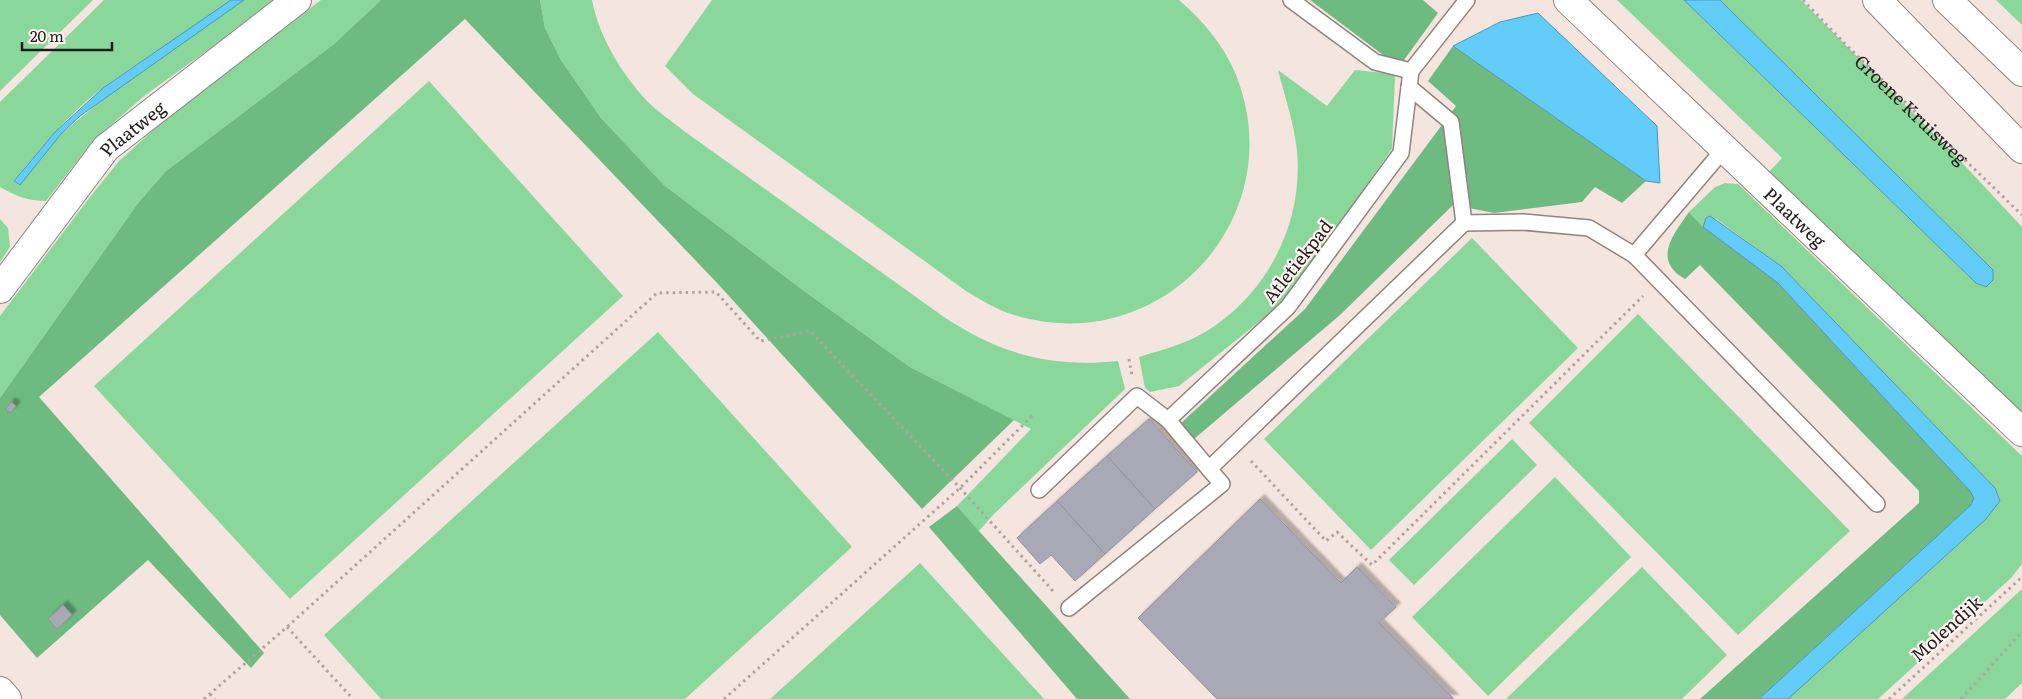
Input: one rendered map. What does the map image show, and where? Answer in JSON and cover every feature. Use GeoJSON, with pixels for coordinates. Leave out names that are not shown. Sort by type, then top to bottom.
{"type":"FeatureCollection","features":[{"type":"Feature","properties":{"kind":"street","name":"Plaatweg"},"geometry":{"type":"LineString","coordinates":[[0,289],[106,148],[297,0]]}},
{"type":"Feature","properties":{"kind":"street","name":"Plaatweg"},"geometry":{"type":"LineString","coordinates":[[1568,0],[2022,432]]}},
{"type":"Feature","properties":{"kind":"street"},"geometry":{"type":"LineString","coordinates":[[1877,0],[2022,149]]}},
{"type":"Feature","properties":{"kind":"street"},"geometry":{"type":"LineString","coordinates":[[1946,0],[2022,72]]}},
{"type":"Feature","properties":{"kind":"street"},"geometry":{"type":"LineString","coordinates":[[0,691],[7,699]]}},
{"type":"Feature","properties":{"kind":"lane"},"geometry":{"type":"LineString","coordinates":[[1291,0],[1375,62],[1410,71],[1467,0]]}},
{"type":"Feature","properties":{"kind":"lane","name":"Atletiekpad"},"geometry":{"type":"LineString","coordinates":[[1168,420],[1288,307],[1401,154],[1410,71]]}},
{"type":"Feature","properties":{"kind":"lane"},"geometry":{"type":"LineString","coordinates":[[1409,87],[1451,122],[1464,223]]}},
{"type":"Feature","properties":{"kind":"lane"},"geometry":{"type":"LineString","coordinates":[[1634,255],[1724,150]]}},
{"type":"Feature","properties":{"kind":"lane"},"geometry":{"type":"LineString","coordinates":[[1209,469],[1464,223],[1523,222],[1589,228],[1634,255],[1877,504]]}},
{"type":"Feature","properties":{"kind":"lane"},"geometry":{"type":"LineString","coordinates":[[1039,490],[1136,396],[1168,420],[1222,484],[1069,608]]}},
{"type":"Feature","properties":{"kind":"path","name":"Groene Kruisweg"},"geometry":{"type":"LineString","coordinates":[[1803,0],[1847,46],[2022,215]]}},
{"type":"Feature","properties":{"kind":"path"},"geometry":{"type":"LineString","coordinates":[[1222,484],[1250,460],[1326,541],[1337,532],[1372,565],[1658,280]]}},
{"type":"Feature","properties":{"kind":"path"},"geometry":{"type":"LineString","coordinates":[[204,699],[287,627],[657,293],[716,292],[760,341],[810,331],[960,488],[1069,608]]}},
{"type":"Feature","properties":{"kind":"path"},"geometry":{"type":"LineString","coordinates":[[724,699],[960,488],[1033,414]]}},
{"type":"Feature","properties":{"kind":"path","name":"Molendijk"},"geometry":{"type":"LineString","coordinates":[[1888,699],[2022,577]]}},
{"type":"Feature","properties":{"kind":"path"},"geometry":{"type":"LineString","coordinates":[[287,627],[353,699]]}},
{"type":"Feature","properties":{"kind":"path"},"geometry":{"type":"LineString","coordinates":[[1961,699],[2022,632]]}},
{"type":"Feature","properties":{"kind":"path"},"geometry":{"type":"LineString","coordinates":[[210,694],[215,699]]}},
{"type":"Feature","properties":{"kind":"green space"},"geometry":{"type":"Polygon","coordinates":[[[0,0],[93,0],[0,91],[0,0]]]}},
{"type":"Feature","properties":{"kind":"green space"},"geometry":{"type":"Polygon","coordinates":[[[104,0],[231,0],[91,97],[56,131],[14,181],[19,185],[61,134],[108,95],[244,0],[273,0],[144,96],[92,142],[46,201],[28,199],[11,193],[0,187],[0,102],[104,0]]]}},
{"type":"Feature","properties":{"kind":"green space"},"geometry":{"type":"Polygon","coordinates":[[[321,0],[381,0],[334,44],[166,171],[138,203],[0,398],[0,316],[119,161],[161,123],[321,0]]]}},
{"type":"Feature","properties":{"kind":"green space"},"geometry":{"type":"Polygon","coordinates":[[[381,0],[540,0],[545,28],[561,60],[601,118],[664,185],[804,291],[910,367],[1014,420],[922,509],[719,285],[465,19],[39,397],[264,653],[251,668],[148,560],[37,658],[0,615],[0,398],[138,203],[166,171],[334,44],[381,0]]]}},
{"type":"Feature","properties":{"kind":"green space"},"geometry":{"type":"Polygon","coordinates":[[[540,0],[592,0],[600,28],[620,67],[651,105],[684,131],[944,317],[985,340],[1026,356],[1070,362],[1118,361],[1125,389],[994,514],[979,531],[957,506],[1031,429],[910,367],[804,291],[664,185],[601,118],[561,60],[545,28],[540,0]]]}},
{"type":"Feature","properties":{"kind":"green space"},"geometry":{"type":"Polygon","coordinates":[[[712,0],[1179,0],[1204,25],[1219,44],[1231,64],[1236,75],[1249,128],[1246,179],[1229,226],[1201,266],[1163,297],[1118,317],[1068,323],[1014,315],[1001,310],[966,291],[693,94],[665,66],[712,0]]]}},
{"type":"Feature","properties":{"kind":"green space"},"geometry":{"type":"Polygon","coordinates":[[[1310,0],[1423,0],[1438,13],[1399,67],[1310,0]]]}},
{"type":"Feature","properties":{"kind":"green space"},"geometry":{"type":"Polygon","coordinates":[[[1617,0],[1684,0],[1976,283],[1986,287],[1993,280],[1992,270],[1720,0],[1801,0],[1954,154],[2022,227],[2022,414],[1768,173],[1782,158],[1617,0]]]}},
{"type":"Feature","properties":{"kind":"green space"},"geometry":{"type":"Polygon","coordinates":[[[1996,0],[2022,0],[2022,25],[1996,0]]]}},
{"type":"Feature","properties":{"kind":"green space"},"geometry":{"type":"Polygon","coordinates":[[[1453,46],[1646,181],[1622,203],[1595,187],[1582,202],[1494,213],[1453,205],[1340,315],[1194,439],[1180,424],[1305,309],[1456,106],[1428,81],[1453,46]]]}},
{"type":"Feature","properties":{"kind":"green space"},"geometry":{"type":"Polygon","coordinates":[[[1278,70],[1327,106],[1355,70],[1395,74],[1392,149],[1285,301],[1179,386],[1150,392],[1145,388],[1139,357],[1196,337],[1220,322],[1241,304],[1259,283],[1274,259],[1286,234],[1294,207],[1297,151],[1292,121],[1278,70]]]}},
{"type":"Feature","properties":{"kind":"green space"},"geometry":{"type":"Polygon","coordinates":[[[429,81],[623,296],[290,599],[94,386],[429,81]]]}},
{"type":"Feature","properties":{"kind":"green space"},"geometry":{"type":"Polygon","coordinates":[[[1725,183],[1738,184],[2022,456],[2022,564],[2011,578],[1878,699],[1788,699],[1986,519],[2000,501],[1995,488],[1781,266],[1716,219],[1703,227],[1689,212],[1715,187],[1725,183]]]}},
{"type":"Feature","properties":{"kind":"green space"},"geometry":{"type":"Polygon","coordinates":[[[1689,212],[1703,227],[1778,283],[1970,491],[1974,498],[1971,505],[1759,699],[1700,699],[1919,503],[1919,491],[1700,265],[1685,279],[1675,272],[1669,264],[1669,247],[1672,238],[1689,212]]]}},
{"type":"Feature","properties":{"kind":"green space"},"geometry":{"type":"Polygon","coordinates":[[[0,219],[8,228],[10,247],[0,262],[0,219]]]}},
{"type":"Feature","properties":{"kind":"green space"},"geometry":{"type":"Polygon","coordinates":[[[1472,238],[1578,348],[1371,550],[1264,439],[1472,238]]]}},
{"type":"Feature","properties":{"kind":"green space"},"geometry":{"type":"Polygon","coordinates":[[[1638,314],[1850,531],[1738,635],[1529,423],[1638,314]]]}},
{"type":"Feature","properties":{"kind":"green space"},"geometry":{"type":"Polygon","coordinates":[[[658,332],[852,547],[685,699],[381,699],[324,635],[658,332]]]}},
{"type":"Feature","properties":{"kind":"green space"},"geometry":{"type":"Polygon","coordinates":[[[1512,439],[1537,465],[1414,585],[1389,560],[1512,439]]]}},
{"type":"Feature","properties":{"kind":"green space"},"geometry":{"type":"Polygon","coordinates":[[[1555,477],[1631,557],[1488,696],[1412,617],[1555,477]]]}},
{"type":"Feature","properties":{"kind":"green space"},"geometry":{"type":"Polygon","coordinates":[[[957,506],[1130,699],[1077,699],[929,527],[957,506]]]}},
{"type":"Feature","properties":{"kind":"green space"},"geometry":{"type":"Polygon","coordinates":[[[920,563],[1044,699],[770,699],[920,563]]]}},
{"type":"Feature","properties":{"kind":"green space"},"geometry":{"type":"Polygon","coordinates":[[[1642,567],[1727,655],[1682,699],[1506,699],[1642,567]]]}},
{"type":"Feature","properties":{"kind":"green space"},"geometry":{"type":"Polygon","coordinates":[[[2022,589],[2022,683],[2005,699],[1902,699],[2022,589]]]}},
{"type":"Feature","properties":{"kind":"water"},"geometry":{"type":"Polygon","coordinates":[[[231,0],[244,0],[80,116],[61,134],[20,185],[14,181],[55,132],[103,88],[231,0]]]}},
{"type":"Feature","properties":{"kind":"water"},"geometry":{"type":"Polygon","coordinates":[[[1684,0],[1720,0],[1993,270],[1993,280],[1986,287],[1976,283],[1684,0]]]}},
{"type":"Feature","properties":{"kind":"water"},"geometry":{"type":"Polygon","coordinates":[[[1538,13],[1657,126],[1660,183],[1646,181],[1453,46],[1500,22],[1538,13]]]}},
{"type":"Feature","properties":{"kind":"water"},"geometry":{"type":"Polygon","coordinates":[[[1710,216],[1781,266],[1995,488],[2000,501],[1986,519],[1788,699],[1759,699],[1971,505],[1974,498],[1970,491],[1778,283],[1703,227],[1706,218],[1710,216]]]}},
{"type":"Feature","properties":{"kind":"building"},"geometry":{"type":"Polygon","coordinates":[[[11,402],[16,406],[10,413],[6,409],[11,402]]]}},
{"type":"Feature","properties":{"kind":"building"},"geometry":{"type":"Polygon","coordinates":[[[1149,419],[1197,472],[1155,509],[1107,456],[1149,419]]]}},
{"type":"Feature","properties":{"kind":"building"},"geometry":{"type":"Polygon","coordinates":[[[1107,456],[1155,509],[1105,554],[1057,501],[1107,456]]]}},
{"type":"Feature","properties":{"kind":"building"},"geometry":{"type":"Polygon","coordinates":[[[1260,499],[1341,583],[1357,567],[1396,607],[1379,623],[1454,699],[1217,699],[1138,618],[1260,499]]]}},
{"type":"Feature","properties":{"kind":"building"},"geometry":{"type":"Polygon","coordinates":[[[1057,501],[1105,554],[1075,581],[1051,555],[1040,564],[1017,538],[1057,501]]]}},
{"type":"Feature","properties":{"kind":"building"},"geometry":{"type":"Polygon","coordinates":[[[63,605],[72,615],[57,629],[48,619],[63,605]]]}}]}
